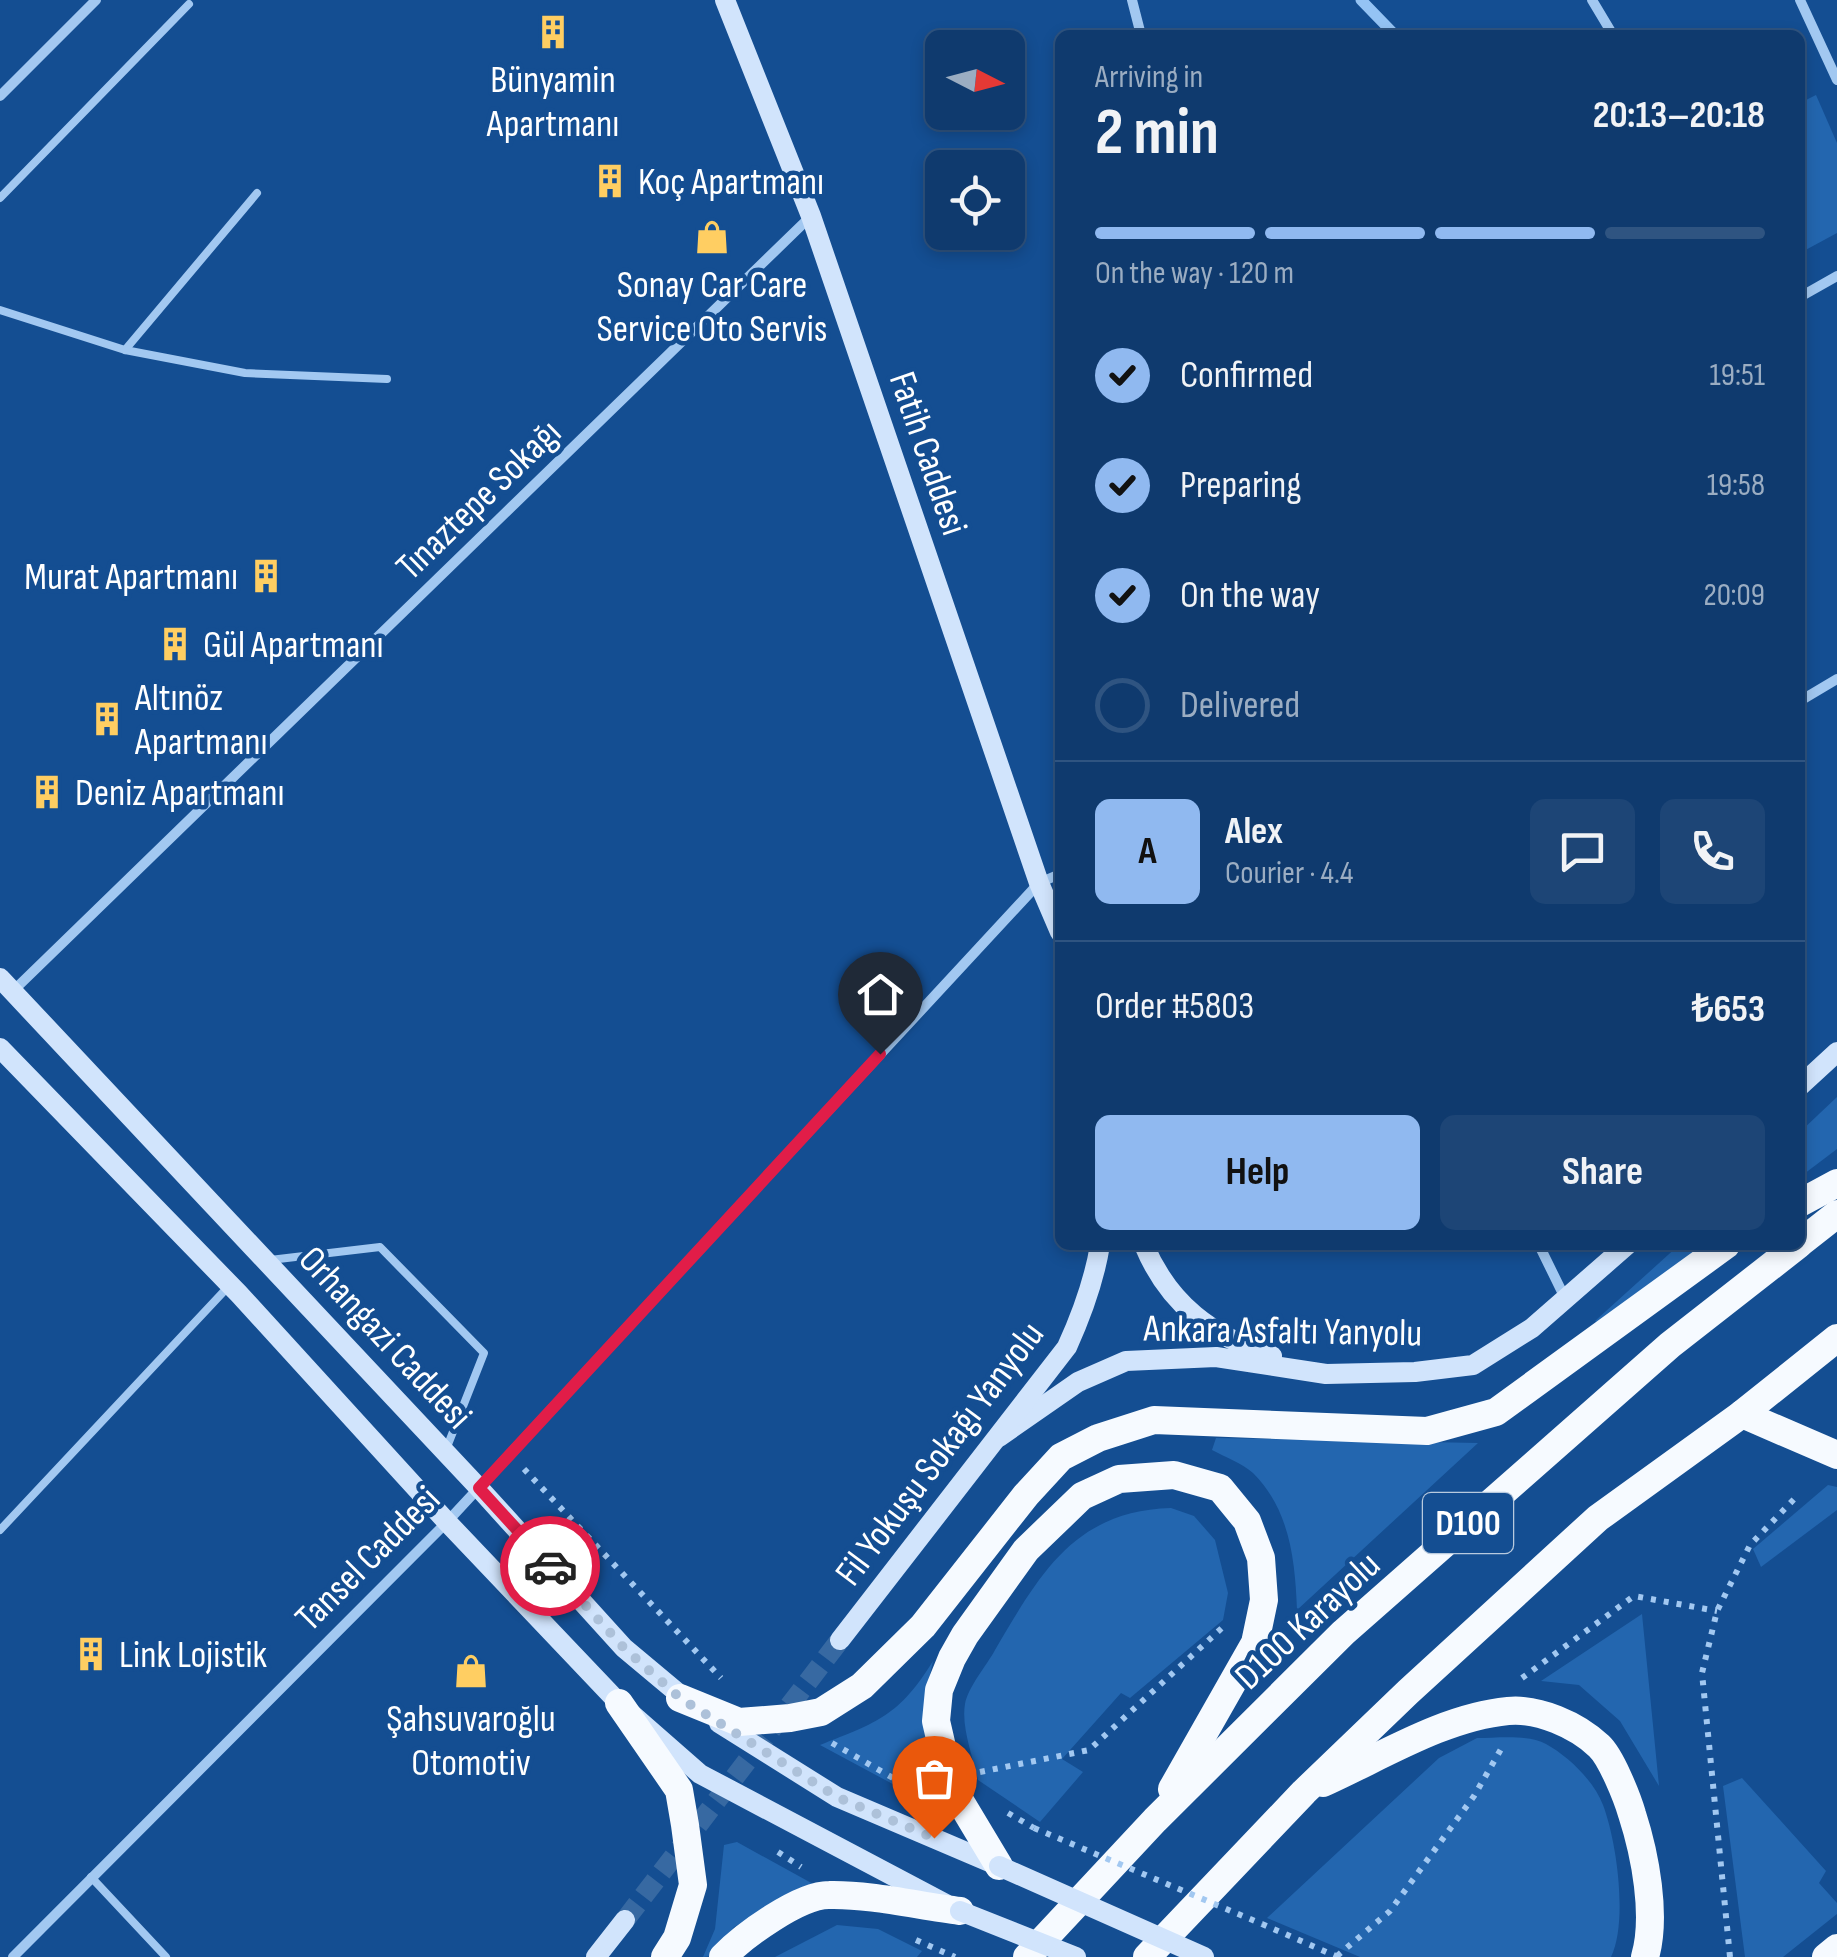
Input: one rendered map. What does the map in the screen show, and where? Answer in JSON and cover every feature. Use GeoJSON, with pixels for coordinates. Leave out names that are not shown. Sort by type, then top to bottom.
{"type":"FeatureCollection","features":[{"type":"Feature","properties":{"kind":"highway"},"geometry":{"type":"LineString","coordinates":[[1805,1200],[1837,1182]]}},
{"type":"Feature","properties":{"kind":"highway","name":"D100 Karayolu"},"geometry":{"type":"LineString","coordinates":[[1805,1239],[1837,1214]]}},
{"type":"Feature","properties":{"kind":"highway"},"geometry":{"type":"LineString","coordinates":[[680,1698],[739,1722],[821,1712],[862,1686],[923,1626],[1026,1495],[1061,1457],[1098,1438],[1154,1420],[1427,1431],[1496,1412],[1719,1250]]}},
{"type":"Feature","properties":{"kind":"highway","name":"D100 Karayolu"},"geometry":{"type":"LineString","coordinates":[[1027,1957],[1154,1820],[1358,1620],[1670,1345],[1791,1250]]}},
{"type":"Feature","properties":{"kind":"highway","name":"D100"},"geometry":{"type":"LineString","coordinates":[[1147,1957],[1304,1792],[1598,1518],[1742,1414],[1837,1338]]}},
{"type":"Feature","properties":{"kind":"highway"},"geometry":{"type":"LineString","coordinates":[[1742,1414],[1837,1355]]}},
{"type":"Feature","properties":{"kind":"highway"},"geometry":{"type":"LineString","coordinates":[[1742,1414],[1837,1456]]}},
{"type":"Feature","properties":{"kind":"highway"},"geometry":{"type":"LineString","coordinates":[[999,1866],[951,1786],[936,1721],[939,1690],[952,1658],[1026,1550],[1082,1496],[1120,1479],[1174,1475],[1220,1488],[1246,1521],[1262,1558],[1264,1600],[1255,1643],[1154,1820]]}},
{"type":"Feature","properties":{"kind":"highway"},"geometry":{"type":"LineString","coordinates":[[619,1703],[678,1790],[685,1825],[693,1885],[677,1938],[665,1957]]}},
{"type":"Feature","properties":{"kind":"highway"},"geometry":{"type":"LineString","coordinates":[[1304,1792],[1452,1724],[1510,1710],[1560,1720],[1601,1747],[1628,1801],[1645,1866],[1645,1957]]}},
{"type":"Feature","properties":{"kind":"highway"},"geometry":{"type":"LineString","coordinates":[[723,1957],[738,1942],[796,1905],[825,1894],[960,1911]]}},
{"type":"Feature","properties":{"kind":"highway"},"geometry":{"type":"LineString","coordinates":[[1826,1957],[1837,1948]]}},
{"type":"Feature","properties":{"kind":"main road","name":"Fatih Caddesi"},"geometry":{"type":"LineString","coordinates":[[725,0],[811,216],[1055,920]]}},
{"type":"Feature","properties":{"kind":"main road","name":"Orhangazi Caddesi"},"geometry":{"type":"LineString","coordinates":[[4,992],[267,1261],[624,1648],[680,1698],[837,1797],[1204,1957]]}},
{"type":"Feature","properties":{"kind":"main road","name":"Orhangazi Caddesi"},"geometry":{"type":"LineString","coordinates":[[0,1048],[230,1285],[619,1703],[700,1774],[960,1911],[1076,1957]]}},
{"type":"Feature","properties":{"kind":"main road"},"geometry":{"type":"LineString","coordinates":[[1805,1081],[1837,1052]]}},
{"type":"Feature","properties":{"kind":"main road","name":"Fil Yokuşu Sokağı Yanyolu"},"geometry":{"type":"LineString","coordinates":[[840,1640],[1067,1347],[1090,1292],[1099,1250]]}},
{"type":"Feature","properties":{"kind":"main road"},"geometry":{"type":"LineString","coordinates":[[1146,1250],[1186,1307],[1205,1325],[1232,1342],[1326,1374]]}},
{"type":"Feature","properties":{"kind":"main road","name":"Ankara Asfaltı Yanyolu"},"geometry":{"type":"LineString","coordinates":[[999,1438],[1078,1382],[1126,1362],[1216,1357],[1326,1374],[1415,1372],[1473,1365],[1532,1328],[1621,1250]]}},
{"type":"Feature","properties":{"kind":"main road"},"geometry":{"type":"LineString","coordinates":[[596,1957],[624,1920]]}},
{"type":"Feature","properties":{"kind":"street"},"geometry":{"type":"LineString","coordinates":[[0,96],[96,0]]}},
{"type":"Feature","properties":{"kind":"street"},"geometry":{"type":"LineString","coordinates":[[1132,0],[1139,30]]}},
{"type":"Feature","properties":{"kind":"street"},"geometry":{"type":"LineString","coordinates":[[1592,0],[1610,30]]}},
{"type":"Feature","properties":{"kind":"street"},"geometry":{"type":"LineString","coordinates":[[1800,0],[1837,80]]}},
{"type":"Feature","properties":{"kind":"street","name":"Tınaztepe Sokağı"},"geometry":{"type":"LineString","coordinates":[[4,992],[811,216]]}},
{"type":"Feature","properties":{"kind":"street"},"geometry":{"type":"LineString","coordinates":[[1805,294],[1837,276]]}},
{"type":"Feature","properties":{"kind":"street"},"geometry":{"type":"LineString","coordinates":[[1805,698],[1837,679]]}},
{"type":"Feature","properties":{"kind":"street"},"geometry":{"type":"LineString","coordinates":[[1039,883],[1055,876]]}},
{"type":"Feature","properties":{"kind":"street","name":"Tansel Caddesi"},"geometry":{"type":"LineString","coordinates":[[12,1957],[447,1522],[1039,883]]}},
{"type":"Feature","properties":{"kind":"street"},"geometry":{"type":"LineString","coordinates":[[1542,1250],[1566,1299]]}},
{"type":"Feature","properties":{"kind":"lane"},"geometry":{"type":"LineString","coordinates":[[0,198],[189,4]]}},
{"type":"Feature","properties":{"kind":"lane"},"geometry":{"type":"LineString","coordinates":[[125,350],[257,193]]}},
{"type":"Feature","properties":{"kind":"lane"},"geometry":{"type":"LineString","coordinates":[[0,310],[125,350],[245,373],[387,379]]}},
{"type":"Feature","properties":{"kind":"lane"},"geometry":{"type":"LineString","coordinates":[[267,1261],[380,1247],[484,1353],[445,1451]]}},
{"type":"Feature","properties":{"kind":"lane"},"geometry":{"type":"LineString","coordinates":[[0,1530],[230,1285]]}},
{"type":"Feature","properties":{"kind":"lane"},"geometry":{"type":"LineString","coordinates":[[91,1877],[166,1957]]}},
{"type":"Feature","properties":{"kind":"path"},"geometry":{"type":"LineString","coordinates":[[510,1455],[722,1680],[736,1682]]}},
{"type":"Feature","properties":{"kind":"path"},"geometry":{"type":"LineString","coordinates":[[1730,1957],[1702,1673],[1718,1611],[1750,1545],[1799,1494]]}},
{"type":"Feature","properties":{"kind":"path"},"geometry":{"type":"LineString","coordinates":[[1519,1681],[1634,1596],[1718,1611]]}},
{"type":"Feature","properties":{"kind":"path"},"geometry":{"type":"LineString","coordinates":[[969,1774],[1089,1750],[1230,1621]]}},
{"type":"Feature","properties":{"kind":"path"},"geometry":{"type":"LineString","coordinates":[[1034,1828],[1338,1957],[1390,1910],[1474,1796],[1507,1739]]}},
{"type":"Feature","properties":{"kind":"path"},"geometry":{"type":"LineString","coordinates":[[830,1742],[931,1799]]}},
{"type":"Feature","properties":{"kind":"path"},"geometry":{"type":"LineString","coordinates":[[927,1946],[955,1957]]}},
{"type":"Feature","properties":{"kind":"shaded area"},"geometry":{"type":"Polygon","coordinates":[[[1816,95],[1837,143],[1837,233],[1805,250],[1805,100],[1816,95]]]}},
{"type":"Feature","properties":{"kind":"shaded area"},"geometry":{"type":"Polygon","coordinates":[[[1837,1097],[1837,1149],[1805,1173],[1805,1127],[1837,1097]]]}},
{"type":"Feature","properties":{"kind":"shaded area"},"geometry":{"type":"Polygon","coordinates":[[[1673,1250],[1703,1250],[1603,1325],[1595,1321],[1673,1250]]]}},
{"type":"Feature","properties":{"kind":"shaded area"},"geometry":{"type":"Polygon","coordinates":[[[1216,1438],[1478,1443],[1297,1610],[1292,1554],[1283,1519],[1253,1473],[1212,1450],[1216,1438]]]}},
{"type":"Feature","properties":{"kind":"shaded area"},"geometry":{"type":"Polygon","coordinates":[[[1828,1485],[1837,1487],[1837,1510],[1761,1567],[1753,1549],[1828,1485]]]}},
{"type":"Feature","properties":{"kind":"shaded area"},"geometry":{"type":"Polygon","coordinates":[[[1171,1508],[1194,1516],[1215,1540],[1228,1593],[1223,1620],[1130,1698],[1121,1693],[1062,1759],[1083,1772],[1040,1822],[978,1780],[965,1722],[967,1697],[1028,1596],[1064,1552],[1109,1521],[1137,1512],[1171,1508]]]}},
{"type":"Feature","properties":{"kind":"shaded area"},"geometry":{"type":"Polygon","coordinates":[[[1642,1614],[1659,1786],[1620,1721],[1579,1685],[1541,1681],[1642,1614]]]}},
{"type":"Feature","properties":{"kind":"shaded area"},"geometry":{"type":"Polygon","coordinates":[[[933,1661],[924,1722],[936,1783],[915,1796],[820,1745],[886,1715],[909,1694],[933,1661]]]}},
{"type":"Feature","properties":{"kind":"shaded area"},"geometry":{"type":"Polygon","coordinates":[[[1477,1738],[1522,1738],[1546,1744],[1579,1770],[1599,1796],[1613,1839],[1619,1882],[1619,1924],[1611,1957],[1360,1957],[1267,1918],[1439,1758],[1477,1738]]]}},
{"type":"Feature","properties":{"kind":"shaded area"},"geometry":{"type":"Polygon","coordinates":[[[1742,1778],[1826,1871],[1819,1883],[1837,1903],[1837,1914],[1783,1957],[1745,1957],[1723,1786],[1742,1778]]]}},
{"type":"Feature","properties":{"kind":"shaded area"},"geometry":{"type":"Polygon","coordinates":[[[737,1842],[815,1885],[734,1927],[712,1956],[703,1957],[715,1929],[724,1845],[737,1842]]]}},
{"type":"Feature","properties":{"kind":"shaded area"},"geometry":{"type":"Polygon","coordinates":[[[837,1925],[878,1929],[922,1951],[917,1957],[775,1957],[837,1925]]]}},
{"type":"Feature","properties":{"kind":"waterway"},"geometry":{"type":"LineString","coordinates":[[1361,0],[1390,30]]}},
{"type":"Feature","properties":{"kind":"tunnel"},"geometry":{"type":"LineString","coordinates":[[625,1920],[840,1640]]}},
{"type":"Feature","properties":{"kind":"way so far"},"geometry":{"type":"LineString","coordinates":[[550,1566],[624,1648],[680,1698],[837,1797],[934,1838]]}},
{"type":"Feature","properties":{"kind":"place","name":"Bünyamin Apartmanı"},"geometry":{"type":"Point","coordinates":[553,32]}},
{"type":"Feature","properties":{"kind":"place","name":"Koç Apartmanı"},"geometry":{"type":"Point","coordinates":[610,181]}},
{"type":"Feature","properties":{"kind":"place","name":"Sonay Car Care Service Oto Servis"},"geometry":{"type":"Point","coordinates":[712,237]}},
{"type":"Feature","properties":{"kind":"place","name":"Murat Apartmanı"},"geometry":{"type":"Point","coordinates":[266,576]}},
{"type":"Feature","properties":{"kind":"place","name":"Gül Apartmanı"},"geometry":{"type":"Point","coordinates":[175,644]}},
{"type":"Feature","properties":{"kind":"place","name":"Altınöz Apartmanı"},"geometry":{"type":"Point","coordinates":[107,719]}},
{"type":"Feature","properties":{"kind":"place","name":"Deniz Apartmanı"},"geometry":{"type":"Point","coordinates":[47,792]}},
{"type":"Feature","properties":{"kind":"place","name":"Link Lojistik"},"geometry":{"type":"Point","coordinates":[91,1654]}},
{"type":"Feature","properties":{"kind":"place","name":"Şahsuvaroğlu Otomotiv"},"geometry":{"type":"Point","coordinates":[471,1671]}},
{"type":"Feature","properties":{"kind":"route"},"geometry":{"type":"LineString","coordinates":[[550,1566],[479,1488],[880,1054]]}}]}
